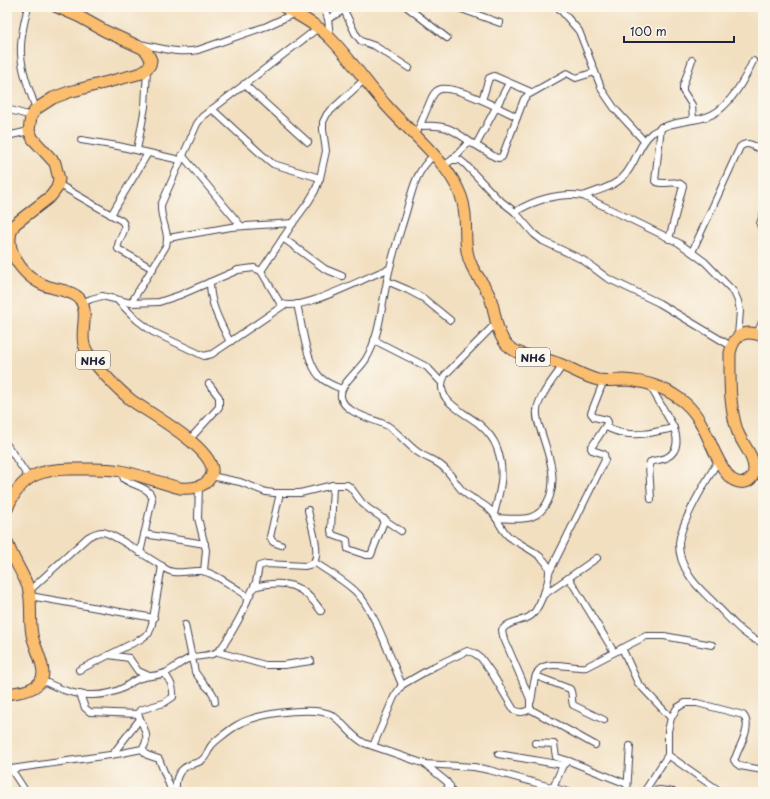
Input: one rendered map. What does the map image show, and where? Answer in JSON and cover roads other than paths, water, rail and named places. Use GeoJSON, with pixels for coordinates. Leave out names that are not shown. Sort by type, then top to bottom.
{"type":"FeatureCollection","features":[{"type":"Feature","properties":{"kind":"highway"},"geometry":{"type":"LineString","coordinates":[[57,7],[132,43],[147,52],[151,60],[147,69],[135,75],[69,92],[53,98],[33,112],[29,131],[33,139],[55,163],[59,179],[57,188],[51,196],[15,224],[11,230],[8,241],[10,258],[35,280],[52,288],[71,293],[82,303]]}},
{"type":"Feature","properties":{"kind":"highway","name":"NH6"},"geometry":{"type":"LineString","coordinates":[[284,7],[330,37],[386,106],[434,155],[448,163],[464,206],[468,259],[489,295],[496,323],[505,343],[513,350],[528,356],[553,361],[589,377],[604,380],[637,381],[648,383],[670,392],[681,399],[697,415],[718,461],[732,481],[744,482],[752,477],[754,472],[752,458],[741,440],[734,420],[730,364],[731,346]]}},
{"type":"Feature","properties":{"kind":"highway","name":"NH6"},"geometry":{"type":"LineString","coordinates":[[82,303],[84,311],[84,345],[97,366],[121,392],[189,440],[204,453],[212,467],[211,476]]}},
{"type":"Feature","properties":{"kind":"highway"},"geometry":{"type":"LineString","coordinates":[[731,346],[738,335],[743,333],[760,335]]}},
{"type":"Feature","properties":{"kind":"highway"},"geometry":{"type":"LineString","coordinates":[[7,509],[15,494],[29,478],[41,472],[57,468],[121,471],[171,486],[187,489],[199,486],[209,480],[211,476]]}},
{"type":"Feature","properties":{"kind":"highway"},"geometry":{"type":"LineString","coordinates":[[7,542],[24,577],[29,594],[31,631],[43,676],[33,688],[7,694]]}},
{"type":"Feature","properties":{"kind":"street"},"geometry":{"type":"LineString","coordinates":[[7,109],[33,112],[21,53],[21,38],[28,7]]}},
{"type":"Feature","properties":{"kind":"street"},"geometry":{"type":"LineString","coordinates":[[324,7],[328,18],[330,37]]}},
{"type":"Feature","properties":{"kind":"street"},"geometry":{"type":"LineString","coordinates":[[408,7],[447,38]]}},
{"type":"Feature","properties":{"kind":"street"},"geometry":{"type":"LineString","coordinates":[[456,7],[500,23]]}},
{"type":"Feature","properties":{"kind":"street"},"geometry":{"type":"LineString","coordinates":[[558,7],[578,31],[607,99],[644,141]]}},
{"type":"Feature","properties":{"kind":"street"},"geometry":{"type":"LineString","coordinates":[[328,18],[347,8],[355,33],[361,41],[375,46],[409,68]]}},
{"type":"Feature","properties":{"kind":"street"},"geometry":{"type":"LineString","coordinates":[[132,43],[175,52],[187,52],[212,46],[267,26],[295,13]]}},
{"type":"Feature","properties":{"kind":"street"},"geometry":{"type":"LineString","coordinates":[[131,303],[163,253],[168,238],[161,217],[161,205],[196,124],[212,109],[318,28]]}},
{"type":"Feature","properties":{"kind":"street"},"geometry":{"type":"LineString","coordinates":[[692,60],[683,86],[683,91],[692,105],[693,120]]}},
{"type":"Feature","properties":{"kind":"street"},"geometry":{"type":"LineString","coordinates":[[583,196],[616,182],[623,177],[628,172],[644,141],[662,127],[668,124],[704,118],[719,111],[735,93],[749,70],[752,61]]}},
{"type":"Feature","properties":{"kind":"street"},"geometry":{"type":"LineString","coordinates":[[137,150],[145,107],[147,69]]}},
{"type":"Feature","properties":{"kind":"street"},"geometry":{"type":"LineString","coordinates":[[420,126],[444,126],[495,157],[502,157],[524,99],[532,92],[567,73],[576,78],[595,72]]}},
{"type":"Feature","properties":{"kind":"street"},"geometry":{"type":"LineString","coordinates":[[482,100],[489,78],[494,76],[532,92]]}},
{"type":"Feature","properties":{"kind":"street"},"geometry":{"type":"LineString","coordinates":[[261,271],[309,201],[320,178],[326,151],[323,122],[327,114],[365,79]]}},
{"type":"Feature","properties":{"kind":"street"},"geometry":{"type":"LineString","coordinates":[[475,144],[497,107],[509,83]]}},
{"type":"Feature","properties":{"kind":"street"},"geometry":{"type":"LineString","coordinates":[[244,84],[308,142]]}},
{"type":"Feature","properties":{"kind":"street"},"geometry":{"type":"LineString","coordinates":[[416,137],[434,93],[439,89],[467,94],[518,116]]}},
{"type":"Feature","properties":{"kind":"street"},"geometry":{"type":"LineString","coordinates":[[212,109],[273,164],[320,178]]}},
{"type":"Feature","properties":{"kind":"street"},"geometry":{"type":"LineString","coordinates":[[662,127],[655,181],[659,183],[679,182],[683,186],[670,239]]}},
{"type":"Feature","properties":{"kind":"street"},"geometry":{"type":"LineString","coordinates":[[7,136],[29,131]]}},
{"type":"Feature","properties":{"kind":"street"},"geometry":{"type":"LineString","coordinates":[[80,140],[181,158],[240,226]]}},
{"type":"Feature","properties":{"kind":"street"},"geometry":{"type":"LineString","coordinates":[[448,163],[467,144],[475,144]]}},
{"type":"Feature","properties":{"kind":"street"},"geometry":{"type":"LineString","coordinates":[[692,252],[740,147],[748,144],[763,151]]}},
{"type":"Feature","properties":{"kind":"street"},"geometry":{"type":"LineString","coordinates":[[111,215],[148,153]]}},
{"type":"Feature","properties":{"kind":"street"},"geometry":{"type":"LineString","coordinates":[[434,155],[422,167],[414,183],[389,269],[374,340],[366,360],[342,389],[341,398],[345,405],[365,418],[377,421],[387,426],[419,453],[438,462],[446,469],[463,492],[470,498],[490,509],[506,534],[540,557],[547,563],[550,570]]}},
{"type":"Feature","properties":{"kind":"street"},"geometry":{"type":"LineString","coordinates":[[448,163],[460,160],[465,164],[497,198],[516,212],[534,234],[543,241],[572,254],[607,278],[665,307],[731,346]]}},
{"type":"Feature","properties":{"kind":"street"},"geometry":{"type":"LineString","coordinates":[[58,184],[122,221],[125,229],[118,243],[118,249],[153,269]]}},
{"type":"Feature","properties":{"kind":"street"},"geometry":{"type":"LineString","coordinates":[[516,212],[523,207],[560,195],[573,194],[583,196],[670,239],[706,262],[734,292],[740,311],[738,335]]}},
{"type":"Feature","properties":{"kind":"street"},"geometry":{"type":"LineString","coordinates":[[763,216],[760,224],[763,234]]}},
{"type":"Feature","properties":{"kind":"street"},"geometry":{"type":"LineString","coordinates":[[168,238],[240,226],[293,223]]}},
{"type":"Feature","properties":{"kind":"street"},"geometry":{"type":"LineString","coordinates":[[283,238],[325,269],[342,276]]}},
{"type":"Feature","properties":{"kind":"street"},"geometry":{"type":"LineString","coordinates":[[82,303],[102,296],[131,303],[159,302],[170,299],[238,270],[254,268],[261,271],[276,298],[284,305]]}},
{"type":"Feature","properties":{"kind":"street"},"geometry":{"type":"LineString","coordinates":[[118,301],[137,320],[153,332],[204,356],[212,354],[284,305],[297,304],[330,294],[370,275],[389,269]]}},
{"type":"Feature","properties":{"kind":"street"},"geometry":{"type":"LineString","coordinates":[[387,281],[423,298],[450,320]]}},
{"type":"Feature","properties":{"kind":"street"},"geometry":{"type":"LineString","coordinates":[[210,282],[212,304],[230,342]]}},
{"type":"Feature","properties":{"kind":"street"},"geometry":{"type":"LineString","coordinates":[[297,304],[308,355],[314,370],[324,380],[342,389]]}},
{"type":"Feature","properties":{"kind":"street"},"geometry":{"type":"LineString","coordinates":[[760,335],[763,320]]}},
{"type":"Feature","properties":{"kind":"street"},"geometry":{"type":"LineString","coordinates":[[495,516],[502,485],[500,459],[497,448],[492,437],[480,424],[455,408],[448,401],[442,391],[441,382],[445,375],[496,323]]}},
{"type":"Feature","properties":{"kind":"street"},"geometry":{"type":"LineString","coordinates":[[374,340],[427,367],[441,382]]}},
{"type":"Feature","properties":{"kind":"street"},"geometry":{"type":"LineString","coordinates":[[495,516],[525,519],[535,517],[542,512],[548,502],[552,490],[553,475],[551,462],[537,420],[536,411],[541,398],[563,365]]}},
{"type":"Feature","properties":{"kind":"street"},"geometry":{"type":"LineString","coordinates":[[595,745],[530,707],[525,687],[503,636],[502,630],[505,625],[529,618],[533,614],[542,596],[550,570],[606,460],[604,454],[592,450],[591,448],[608,422],[607,420],[594,418],[591,413],[604,380]]}},
{"type":"Feature","properties":{"kind":"street"},"geometry":{"type":"LineString","coordinates":[[648,383],[674,428],[677,439],[675,449],[667,458],[650,462],[651,498]]}},
{"type":"Feature","properties":{"kind":"street"},"geometry":{"type":"LineString","coordinates":[[189,440],[219,407],[220,397],[209,384]]}},
{"type":"Feature","properties":{"kind":"street"},"geometry":{"type":"LineString","coordinates":[[605,427],[623,433],[632,434],[648,433],[674,428]]}},
{"type":"Feature","properties":{"kind":"street"},"geometry":{"type":"LineString","coordinates":[[7,445],[29,478]]}},
{"type":"Feature","properties":{"kind":"street"},"geometry":{"type":"LineString","coordinates":[[718,461],[685,522],[679,544],[681,556],[690,577],[723,612],[751,637],[763,642]]}},
{"type":"Feature","properties":{"kind":"street"},"geometry":{"type":"LineString","coordinates":[[121,471],[124,479],[148,491],[152,496],[140,553]]}},
{"type":"Feature","properties":{"kind":"street"},"geometry":{"type":"LineString","coordinates":[[211,476],[240,482],[266,492],[280,493],[300,493],[333,485],[347,484],[362,503],[402,531]]}},
{"type":"Feature","properties":{"kind":"street"},"geometry":{"type":"LineString","coordinates":[[333,485],[331,532],[347,540],[348,549],[366,555],[371,555],[385,519]]}},
{"type":"Feature","properties":{"kind":"street"},"geometry":{"type":"LineString","coordinates":[[199,486],[198,518],[205,544],[206,557],[204,571]]}},
{"type":"Feature","properties":{"kind":"street"},"geometry":{"type":"LineString","coordinates":[[280,493],[270,537],[273,542],[281,545]]}},
{"type":"Feature","properties":{"kind":"street"},"geometry":{"type":"LineString","coordinates":[[41,680],[66,691],[80,694],[94,695],[113,692],[138,679],[165,674],[192,657],[218,652],[231,634],[254,587],[259,566],[262,564],[305,566],[314,562],[316,545],[308,510]]}},
{"type":"Feature","properties":{"kind":"street"},"geometry":{"type":"LineString","coordinates":[[29,594],[94,533],[103,532],[171,572],[204,571],[211,574],[243,593],[246,596],[247,601]]}},
{"type":"Feature","properties":{"kind":"street"},"geometry":{"type":"LineString","coordinates":[[144,534],[205,544]]}},
{"type":"Feature","properties":{"kind":"street"},"geometry":{"type":"LineString","coordinates":[[542,596],[597,558]]}},
{"type":"Feature","properties":{"kind":"street"},"geometry":{"type":"LineString","coordinates":[[314,562],[354,590],[361,597],[373,617],[402,685]]}},
{"type":"Feature","properties":{"kind":"street"},"geometry":{"type":"LineString","coordinates":[[79,670],[146,636],[149,633],[154,618],[162,566]]}},
{"type":"Feature","properties":{"kind":"street"},"geometry":{"type":"LineString","coordinates":[[569,578],[614,652]]}},
{"type":"Feature","properties":{"kind":"street"},"geometry":{"type":"LineString","coordinates":[[254,587],[273,583],[296,586],[306,593],[321,611]]}},
{"type":"Feature","properties":{"kind":"street"},"geometry":{"type":"LineString","coordinates":[[29,594],[154,618]]}},
{"type":"Feature","properties":{"kind":"street"},"geometry":{"type":"LineString","coordinates":[[185,625],[195,672],[203,683],[212,691],[215,702]]}},
{"type":"Feature","properties":{"kind":"street"},"geometry":{"type":"LineString","coordinates":[[373,746],[394,697],[402,685],[435,666],[467,651],[474,653],[481,658],[514,710],[519,713],[526,712],[530,707],[536,676],[541,668],[546,666],[586,667],[646,636],[712,646]]}},
{"type":"Feature","properties":{"kind":"street"},"geometry":{"type":"LineString","coordinates":[[622,648],[638,683],[671,718]]}},
{"type":"Feature","properties":{"kind":"street"},"geometry":{"type":"LineString","coordinates":[[218,652],[265,665],[284,665],[311,661]]}},
{"type":"Feature","properties":{"kind":"street"},"geometry":{"type":"LineString","coordinates":[[109,655],[129,658],[138,671],[150,676]]}},
{"type":"Feature","properties":{"kind":"street"},"geometry":{"type":"LineString","coordinates":[[112,755],[139,716],[140,710],[164,703],[173,696],[174,690],[165,674]]}},
{"type":"Feature","properties":{"kind":"street"},"geometry":{"type":"LineString","coordinates":[[536,676],[570,689],[572,692],[573,705],[604,720]]}},
{"type":"Feature","properties":{"kind":"street"},"geometry":{"type":"LineString","coordinates":[[80,694],[85,708],[90,712],[139,716]]}},
{"type":"Feature","properties":{"kind":"street"},"geometry":{"type":"LineString","coordinates":[[644,792],[668,755],[668,731],[671,718],[678,708],[685,703],[697,703],[742,715],[746,719],[747,724],[734,760],[740,766],[763,770]]}},
{"type":"Feature","properties":{"kind":"street"},"geometry":{"type":"LineString","coordinates":[[176,792],[176,777],[182,768],[200,762],[204,759],[216,741],[240,723],[260,716],[294,712],[330,714],[356,738],[373,746],[425,764],[474,767],[569,792]]}},
{"type":"Feature","properties":{"kind":"street"},"geometry":{"type":"LineString","coordinates":[[26,792],[9,767],[112,755],[142,749],[146,744],[146,736],[145,729],[139,716]]}},
{"type":"Feature","properties":{"kind":"street"},"geometry":{"type":"LineString","coordinates":[[535,743],[554,744],[556,758],[569,761],[627,784]]}},
{"type":"Feature","properties":{"kind":"street"},"geometry":{"type":"LineString","coordinates":[[626,792],[630,746]]}},
{"type":"Feature","properties":{"kind":"street"},"geometry":{"type":"LineString","coordinates":[[142,749],[147,755],[159,759],[162,762],[172,792]]}},
{"type":"Feature","properties":{"kind":"street"},"geometry":{"type":"LineString","coordinates":[[498,754],[563,765]]}},
{"type":"Feature","properties":{"kind":"street"},"geometry":{"type":"LineString","coordinates":[[668,755],[721,792]]}},
{"type":"Feature","properties":{"kind":"street"},"geometry":{"type":"LineString","coordinates":[[553,788],[563,765],[569,761]]}},
{"type":"Feature","properties":{"kind":"street"},"geometry":{"type":"LineString","coordinates":[[425,764],[440,775],[451,789],[443,792]]}},
{"type":"Feature","properties":{"kind":"street"},"geometry":{"type":"LineString","coordinates":[[648,792],[660,790],[673,792]]}}]}
